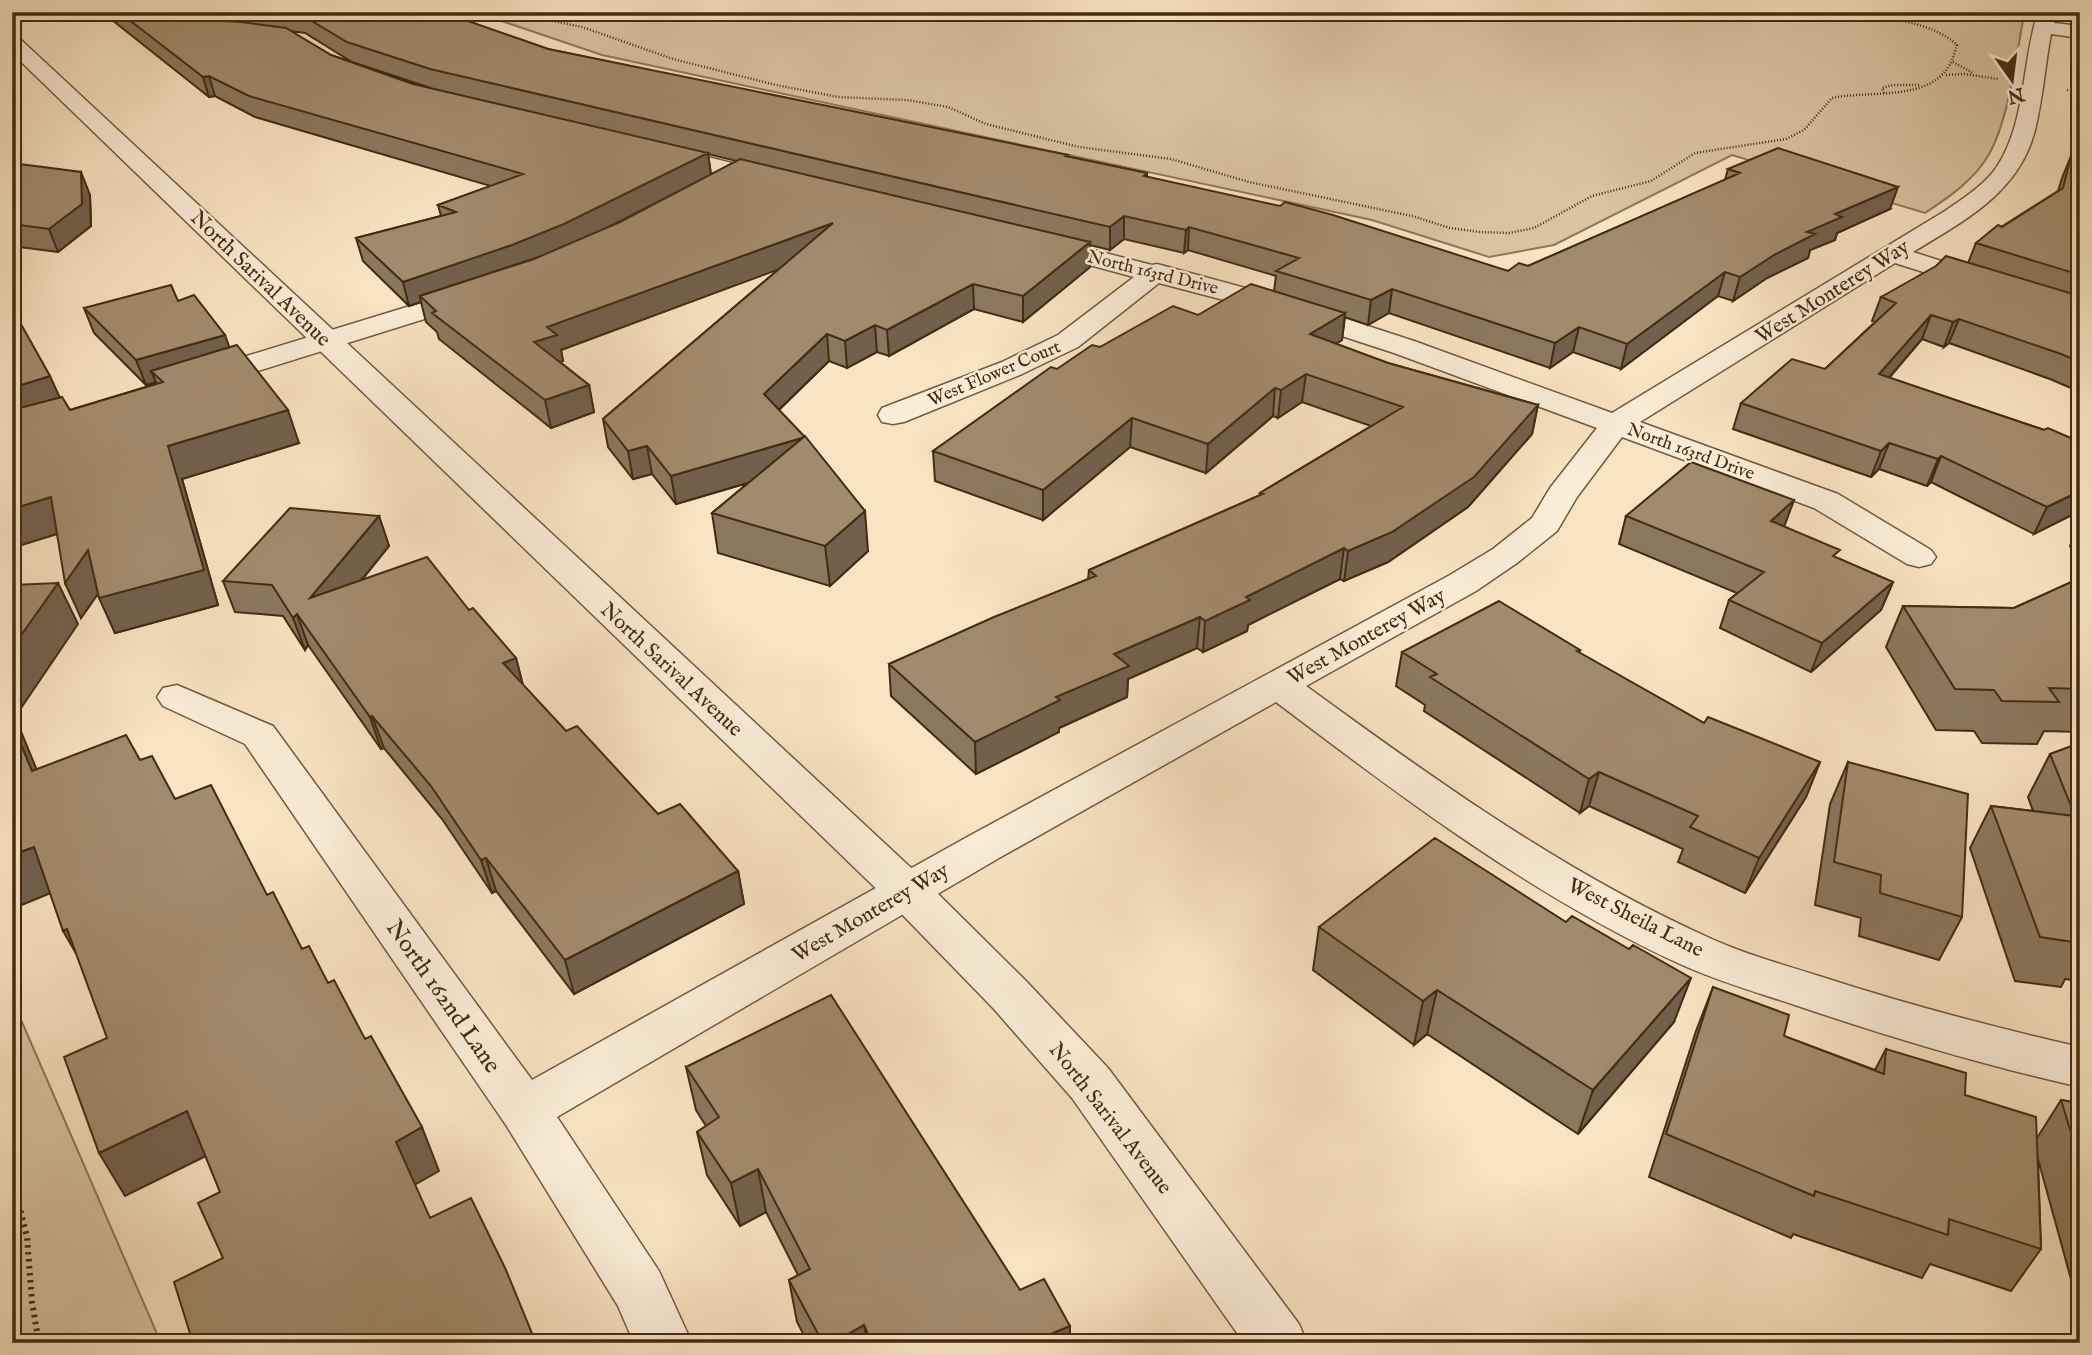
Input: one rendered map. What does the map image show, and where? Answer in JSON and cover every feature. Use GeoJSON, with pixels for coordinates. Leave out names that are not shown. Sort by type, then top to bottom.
{"type":"FeatureCollection","features":[{"type":"Feature","properties":{"kind":"street"},"geometry":{"type":"LineString","coordinates":[[2046,20],[2080,32]]}},
{"type":"Feature","properties":{"kind":"street","name":"West Monterey Way"},"geometry":{"type":"LineString","coordinates":[[524,1110],[907,891],[1463,583],[1506,556],[1545,524],[1562,495],[1617,423],[1893,254],[1989,190],[2011,164],[2024,123],[2046,20]]}},
{"type":"Feature","properties":{"kind":"street","name":"North Sarival Avenue"},"geometry":{"type":"LineString","coordinates":[[15,49],[247,263],[326,342],[907,891],[1010,995],[1090,1083],[1278,1343]]}},
{"type":"Feature","properties":{"kind":"street"},"geometry":{"type":"LineString","coordinates":[[636,147],[794,185]]}},
{"type":"Feature","properties":{"kind":"street"},"geometry":{"type":"LineString","coordinates":[[702,192],[740,172]]}},
{"type":"Feature","properties":{"kind":"street","name":"North 163rd Drive"},"geometry":{"type":"LineString","coordinates":[[1009,237],[1157,272],[1325,321],[1617,423],[1826,501],[1919,557]]}},
{"type":"Feature","properties":{"kind":"street"},"geometry":{"type":"LineString","coordinates":[[1893,254],[2080,314]]}},
{"type":"Feature","properties":{"kind":"street","name":"West Flower Court"},"geometry":{"type":"LineString","coordinates":[[894,415],[1012,368],[1068,341],[1157,272]]}},
{"type":"Feature","properties":{"kind":"street"},"geometry":{"type":"LineString","coordinates":[[181,386],[490,289]]}},
{"type":"Feature","properties":{"kind":"street","name":"West Sheila Lane"},"geometry":{"type":"LineString","coordinates":[[1277,684],[1417,788],[1498,842],[1687,948],[1898,1021],[2006,1051],[2080,1067]]}},
{"type":"Feature","properties":{"kind":"street","name":"North 162nd Lane"},"geometry":{"type":"LineString","coordinates":[[177,697],[260,735],[524,1110],[639,1289],[663,1343]]}},
{"type":"Feature","properties":{"kind":"path"},"geometry":{"type":"LineString","coordinates":[[511,12],[582,27],[673,60],[776,85],[838,97],[907,100],[948,107],[986,124],[1079,148],[1171,159],[1249,182],[1412,216],[1450,228],[1509,233],[1534,228],[1592,196],[1651,181],[1695,153],[1772,143],[1796,135],[1832,98],[1884,93],[1926,85],[1947,73],[1957,45],[1951,39],[1923,28],[1857,12]]}},
{"type":"Feature","properties":{"kind":"path"},"geometry":{"type":"LineString","coordinates":[[1953,62],[1984,76]]}},
{"type":"Feature","properties":{"kind":"path"},"geometry":{"type":"LineString","coordinates":[[1884,93],[1882,88],[1887,85],[1926,85]]}},
{"type":"Feature","properties":{"kind":"path"},"geometry":{"type":"LineString","coordinates":[[12,1177],[27,1237],[32,1302],[39,1343]]}},
{"type":"Feature","properties":{"kind":"shaded area"},"geometry":{"type":"Polygon","coordinates":[[[475,12],[1969,12],[2023,20],[2006,108],[1988,156],[1968,181],[1925,213],[1732,155],[1554,245],[1489,257],[1372,220],[602,55],[475,12]]]}},
{"type":"Feature","properties":{"kind":"shaded area"},"geometry":{"type":"Polygon","coordinates":[[[12,1015],[22,1022],[161,1343],[12,1343],[12,1015]]]}},
{"type":"Feature","properties":{"kind":"building"},"geometry":{"type":"Polygon","coordinates":[[[119,12],[182,12],[187,19],[286,28],[331,55],[413,84],[708,153],[564,224],[512,245],[403,282],[356,238],[456,212],[438,205],[523,174],[249,96],[209,76],[203,77],[119,12]]]}},
{"type":"Feature","properties":{"kind":"building"},"geometry":{"type":"Polygon","coordinates":[[[287,12],[442,12],[548,49],[1068,155],[1066,156],[1147,173],[1144,176],[1280,206],[1285,202],[1508,271],[1519,263],[1528,266],[1740,173],[1728,169],[1778,148],[1898,187],[1835,214],[1842,217],[1807,232],[1815,234],[1774,255],[1740,277],[1725,272],[1627,344],[1579,327],[1555,343],[1392,289],[1371,300],[1276,271],[1299,258],[1189,227],[1186,230],[1124,216],[1110,227],[430,69],[347,42],[300,14],[287,12]]]}},
{"type":"Feature","properties":{"kind":"building"},"geometry":{"type":"Polygon","coordinates":[[[2077,153],[2080,153],[2080,275],[1976,243],[1998,225],[2002,227],[2063,188],[2071,156],[2076,157],[2077,153]]]}},
{"type":"Feature","properties":{"kind":"building"},"geometry":{"type":"Polygon","coordinates":[[[740,159],[1090,242],[1023,296],[973,284],[887,330],[875,325],[845,341],[827,334],[764,394],[804,436],[802,438],[671,476],[647,446],[628,451],[603,419],[833,223],[547,327],[557,335],[534,342],[589,385],[545,400],[432,313],[436,311],[420,296],[534,259],[620,222],[740,159]]]}},
{"type":"Feature","properties":{"kind":"building"},"geometry":{"type":"Polygon","coordinates":[[[12,163],[81,172],[82,204],[49,229],[12,224],[12,163]]]}},
{"type":"Feature","properties":{"kind":"building"},"geometry":{"type":"Polygon","coordinates":[[[1946,256],[2080,296],[2080,362],[1959,319],[1953,322],[1931,315],[1879,374],[2044,430],[2048,428],[2080,442],[2080,491],[2047,507],[1941,456],[1938,459],[1889,443],[1881,451],[1741,403],[1792,359],[1825,369],[1896,303],[1881,297],[1936,266],[1946,256]]]}},
{"type":"Feature","properties":{"kind":"building"},"geometry":{"type":"Polygon","coordinates":[[[1251,284],[1345,313],[1310,334],[1388,363],[1538,405],[1474,477],[1392,532],[1348,551],[1344,548],[1246,597],[1250,600],[1205,621],[1200,617],[1114,654],[1129,666],[1056,697],[1060,700],[975,742],[889,664],[994,617],[1096,576],[1089,570],[1263,494],[1260,493],[1403,407],[1306,374],[1281,390],[1275,388],[1208,444],[1132,418],[1043,490],[933,451],[1051,367],[1057,369],[1092,345],[1100,347],[1173,306],[1198,315],[1251,284]]]}},
{"type":"Feature","properties":{"kind":"building"},"geometry":{"type":"Polygon","coordinates":[[[171,285],[178,301],[194,295],[225,335],[136,360],[84,308],[171,285]]]}},
{"type":"Feature","properties":{"kind":"building"},"geometry":{"type":"Polygon","coordinates":[[[17,317],[50,376],[12,388],[12,318],[17,317]]]}},
{"type":"Feature","properties":{"kind":"building"},"geometry":{"type":"Polygon","coordinates":[[[237,345],[288,410],[168,446],[204,570],[99,598],[88,550],[65,583],[51,497],[12,509],[12,410],[62,397],[70,410],[163,382],[151,371],[237,345]]]}},
{"type":"Feature","properties":{"kind":"building"},"geometry":{"type":"Polygon","coordinates":[[[805,436],[865,511],[825,546],[712,513],[805,436]]]}},
{"type":"Feature","properties":{"kind":"building"},"geometry":{"type":"Polygon","coordinates":[[[1691,462],[1794,500],[1771,521],[1840,550],[1833,556],[1893,582],[1822,643],[1729,600],[1764,572],[1626,516],[1691,462]]]}},
{"type":"Feature","properties":{"kind":"building"},"geometry":{"type":"Polygon","coordinates":[[[290,508],[379,516],[310,598],[427,557],[469,610],[473,608],[516,658],[503,663],[566,731],[577,726],[658,814],[680,804],[738,871],[565,960],[486,858],[481,860],[431,786],[372,716],[370,717],[297,614],[293,618],[272,585],[223,581],[290,508]]]}},
{"type":"Feature","properties":{"kind":"building"},"geometry":{"type":"Polygon","coordinates":[[[2080,578],[2080,689],[2049,688],[2059,702],[2002,701],[1994,690],[1955,689],[1903,606],[2014,608],[2080,578]]]}},
{"type":"Feature","properties":{"kind":"building"},"geometry":{"type":"Polygon","coordinates":[[[58,583],[12,648],[12,585],[58,583]]]}},
{"type":"Feature","properties":{"kind":"building"},"geometry":{"type":"Polygon","coordinates":[[[1499,601],[1580,650],[1577,651],[1704,723],[1708,717],[1820,762],[1759,858],[1690,827],[1698,816],[1599,772],[1589,779],[1430,677],[1437,674],[1402,652],[1499,601]]]}},
{"type":"Feature","properties":{"kind":"building"},"geometry":{"type":"Polygon","coordinates":[[[12,723],[32,771],[126,735],[140,760],[152,756],[175,799],[211,785],[267,895],[273,892],[302,949],[309,946],[328,983],[334,980],[365,1039],[371,1036],[422,1127],[396,1142],[430,1218],[471,1198],[506,1270],[536,1343],[193,1343],[174,1282],[223,1258],[198,1203],[220,1192],[187,1111],[99,1153],[64,1057],[107,1038],[67,929],[63,931],[34,847],[12,855],[12,723]]]}},
{"type":"Feature","properties":{"kind":"building"},"geometry":{"type":"Polygon","coordinates":[[[2080,743],[2080,943],[2040,937],[1991,806],[2075,816],[2050,754],[2080,743]]]}},
{"type":"Feature","properties":{"kind":"building"},"geometry":{"type":"Polygon","coordinates":[[[1848,762],[1968,794],[1962,917],[1880,893],[1881,875],[1834,862],[1848,762]]]}},
{"type":"Feature","properties":{"kind":"building"},"geometry":{"type":"Polygon","coordinates":[[[1435,838],[1566,922],[1572,916],[1629,949],[1633,945],[1691,978],[1593,1090],[1437,990],[1423,1001],[1319,927],[1435,838]]]}},
{"type":"Feature","properties":{"kind":"building"},"geometry":{"type":"Polygon","coordinates":[[[1713,987],[1789,1015],[1784,1036],[1884,1074],[1886,1049],[1966,1073],[1965,1095],[2036,1117],[2041,1249],[1949,1219],[1948,1235],[1815,1191],[1814,1196],[1666,1134],[1713,987]]]}},
{"type":"Feature","properties":{"kind":"building"},"geometry":{"type":"Polygon","coordinates":[[[831,995],[1020,1290],[1044,1279],[1070,1326],[1053,1333],[1058,1343],[872,1343],[864,1325],[832,1343],[823,1343],[789,1280],[810,1269],[758,1169],[731,1183],[697,1132],[719,1117],[686,1067],[831,995]]]}},
{"type":"Feature","properties":{"kind":"building"},"geometry":{"type":"Polygon","coordinates":[[[2061,1100],[2080,1103],[2080,1162],[2061,1100]]]}}]}
